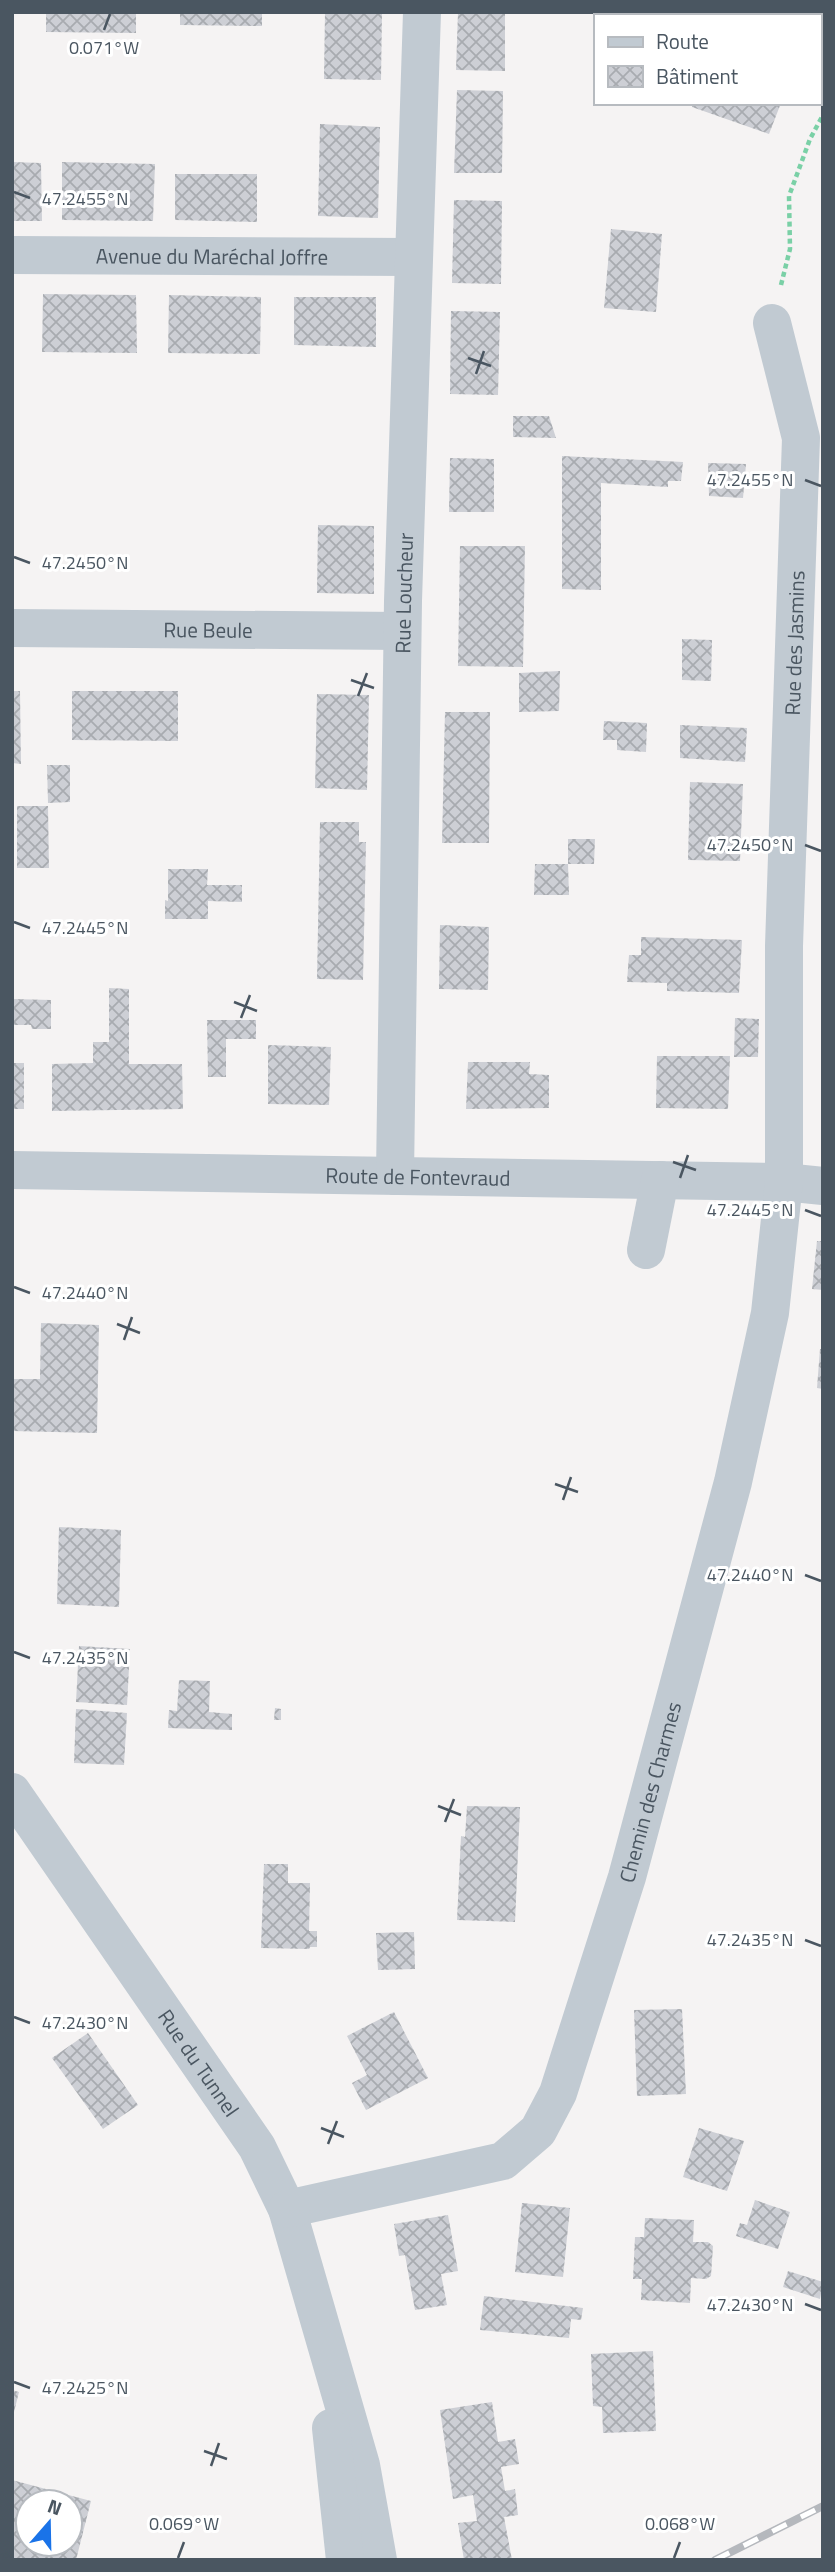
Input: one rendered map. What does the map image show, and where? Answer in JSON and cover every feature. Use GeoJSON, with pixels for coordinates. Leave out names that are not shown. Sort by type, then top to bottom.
{"type":"FeatureCollection","features":[{"type":"Feature","properties":{"kind":"street","name":"Rue Loucheur"},"geometry":{"type":"LineString","coordinates":[[395,1176],[402,631],[422,12]]}},
{"type":"Feature","properties":{"kind":"street","name":"Avenue du Maréchal Joffre"},"geometry":{"type":"LineString","coordinates":[[12,255],[412,257]]}},
{"type":"Feature","properties":{"kind":"street","name":"Rue des Jasmins"},"geometry":{"type":"LineString","coordinates":[[772,323],[801,438],[784,946],[784,1182]]}},
{"type":"Feature","properties":{"kind":"street","name":"Rue Beule"},"geometry":{"type":"LineString","coordinates":[[12,628],[402,631]]}},
{"type":"Feature","properties":{"kind":"street","name":"Route de Fontevraud"},"geometry":{"type":"LineString","coordinates":[[12,1170],[784,1182],[823,1186]]}},
{"type":"Feature","properties":{"kind":"street"},"geometry":{"type":"LineString","coordinates":[[646,1250],[660,1180]]}},
{"type":"Feature","properties":{"kind":"street","name":"Chemin des Charmes"},"geometry":{"type":"LineString","coordinates":[[287,2209],[503,2161],[538,2131],[558,2093],[627,1877],[733,1482],[770,1313],[784,1182]]}},
{"type":"Feature","properties":{"kind":"street","name":"Rue du Tunnel"},"geometry":{"type":"LineString","coordinates":[[12,1792],[257,2147],[287,2209],[361,2466],[378,2560]]}},
{"type":"Feature","properties":{"kind":"street","name":"Rue du Tunnel"},"geometry":{"type":"LineString","coordinates":[[330,2359],[330,2417],[345,2560]]}},
{"type":"Feature","properties":{"kind":"path"},"geometry":{"type":"LineString","coordinates":[[772,323],[790,249],[789,196],[810,139],[823,115]]}},
{"type":"Feature","properties":{"kind":"building"},"geometry":{"type":"Polygon","coordinates":[[[46,12],[136,12],[136,33],[46,32],[46,12]]]}},
{"type":"Feature","properties":{"kind":"building"},"geometry":{"type":"Polygon","coordinates":[[[180,12],[262,12],[262,26],[180,25],[180,12]]]}},
{"type":"Feature","properties":{"kind":"building"},"geometry":{"type":"Polygon","coordinates":[[[325,12],[382,12],[381,80],[324,79],[325,12]]]}},
{"type":"Feature","properties":{"kind":"building"},"geometry":{"type":"Polygon","coordinates":[[[458,12],[505,12],[505,71],[456,70],[458,12]]]}},
{"type":"Feature","properties":{"kind":"building"},"geometry":{"type":"Polygon","coordinates":[[[457,90],[503,91],[502,173],[454,173],[457,90]]]}},
{"type":"Feature","properties":{"kind":"building"},"geometry":{"type":"Polygon","coordinates":[[[692,105],[780,105],[769,134],[692,105]]]}},
{"type":"Feature","properties":{"kind":"building"},"geometry":{"type":"Polygon","coordinates":[[[320,124],[380,127],[378,218],[318,216],[320,124]]]}},
{"type":"Feature","properties":{"kind":"building"},"geometry":{"type":"Polygon","coordinates":[[[12,162],[41,163],[42,221],[12,221],[12,162]]]}},
{"type":"Feature","properties":{"kind":"building"},"geometry":{"type":"Polygon","coordinates":[[[62,162],[155,164],[153,221],[62,220],[62,162]]]}},
{"type":"Feature","properties":{"kind":"building"},"geometry":{"type":"Polygon","coordinates":[[[175,174],[257,174],[257,222],[175,220],[175,174]]]}},
{"type":"Feature","properties":{"kind":"building"},"geometry":{"type":"Polygon","coordinates":[[[454,200],[502,201],[501,284],[452,283],[454,200]]]}},
{"type":"Feature","properties":{"kind":"building"},"geometry":{"type":"Polygon","coordinates":[[[611,229],[662,234],[656,312],[604,308],[611,229]]]}},
{"type":"Feature","properties":{"kind":"building"},"geometry":{"type":"Polygon","coordinates":[[[43,294],[136,295],[137,353],[42,352],[43,294]]]}},
{"type":"Feature","properties":{"kind":"building"},"geometry":{"type":"Polygon","coordinates":[[[169,295],[261,297],[260,354],[168,353],[169,295]]]}},
{"type":"Feature","properties":{"kind":"building"},"geometry":{"type":"Polygon","coordinates":[[[294,297],[376,297],[376,347],[294,345],[294,297]]]}},
{"type":"Feature","properties":{"kind":"building"},"geometry":{"type":"Polygon","coordinates":[[[451,311],[500,312],[498,395],[450,394],[451,311]]]}},
{"type":"Feature","properties":{"kind":"building"},"geometry":{"type":"Polygon","coordinates":[[[513,416],[549,416],[556,438],[513,437],[513,416]]]}},
{"type":"Feature","properties":{"kind":"building"},"geometry":{"type":"Polygon","coordinates":[[[562,456],[683,462],[681,481],[668,481],[668,487],[601,483],[601,590],[562,589],[562,456]]]}},
{"type":"Feature","properties":{"kind":"building"},"geometry":{"type":"Polygon","coordinates":[[[450,458],[494,459],[494,512],[449,512],[450,458]]]}},
{"type":"Feature","properties":{"kind":"building"},"geometry":{"type":"Polygon","coordinates":[[[708,463],[746,464],[743,498],[709,496],[708,463]]]}},
{"type":"Feature","properties":{"kind":"building"},"geometry":{"type":"Polygon","coordinates":[[[318,525],[374,526],[374,594],[317,593],[318,525]]]}},
{"type":"Feature","properties":{"kind":"building"},"geometry":{"type":"Polygon","coordinates":[[[460,546],[525,546],[523,667],[458,666],[460,546]]]}},
{"type":"Feature","properties":{"kind":"building"},"geometry":{"type":"Polygon","coordinates":[[[682,639],[712,640],[711,681],[682,680],[682,639]]]}},
{"type":"Feature","properties":{"kind":"building"},"geometry":{"type":"Polygon","coordinates":[[[560,671],[559,711],[519,712],[519,673],[560,671]]]}},
{"type":"Feature","properties":{"kind":"building"},"geometry":{"type":"Polygon","coordinates":[[[12,691],[20,691],[21,764],[12,763],[12,691]]]}},
{"type":"Feature","properties":{"kind":"building"},"geometry":{"type":"Polygon","coordinates":[[[72,691],[178,691],[178,741],[72,740],[72,691]]]}},
{"type":"Feature","properties":{"kind":"building"},"geometry":{"type":"Polygon","coordinates":[[[317,694],[369,695],[367,790],[315,788],[317,694]]]}},
{"type":"Feature","properties":{"kind":"building"},"geometry":{"type":"Polygon","coordinates":[[[445,712],[490,712],[489,843],[442,843],[445,712]]]}},
{"type":"Feature","properties":{"kind":"building"},"geometry":{"type":"Polygon","coordinates":[[[604,721],[647,723],[646,752],[617,750],[617,740],[603,740],[604,721]]]}},
{"type":"Feature","properties":{"kind":"building"},"geometry":{"type":"Polygon","coordinates":[[[680,725],[747,728],[745,762],[680,758],[680,725]]]}},
{"type":"Feature","properties":{"kind":"building"},"geometry":{"type":"Polygon","coordinates":[[[47,765],[70,765],[70,802],[48,803],[47,765]]]}},
{"type":"Feature","properties":{"kind":"building"},"geometry":{"type":"Polygon","coordinates":[[[690,782],[743,784],[740,861],[688,860],[690,782]]]}},
{"type":"Feature","properties":{"kind":"building"},"geometry":{"type":"Polygon","coordinates":[[[17,806],[48,806],[49,868],[17,868],[17,806]]]}},
{"type":"Feature","properties":{"kind":"building"},"geometry":{"type":"Polygon","coordinates":[[[320,822],[359,822],[359,842],[366,842],[363,980],[317,979],[320,822]]]}},
{"type":"Feature","properties":{"kind":"building"},"geometry":{"type":"Polygon","coordinates":[[[568,839],[595,839],[594,864],[568,864],[568,839]]]}},
{"type":"Feature","properties":{"kind":"building"},"geometry":{"type":"Polygon","coordinates":[[[535,864],[568,864],[569,895],[534,895],[535,864]]]}},
{"type":"Feature","properties":{"kind":"building"},"geometry":{"type":"Polygon","coordinates":[[[168,869],[208,869],[207,885],[242,885],[242,902],[208,901],[208,919],[165,919],[168,869]]]}},
{"type":"Feature","properties":{"kind":"building"},"geometry":{"type":"Polygon","coordinates":[[[440,925],[489,927],[488,990],[439,989],[440,925]]]}},
{"type":"Feature","properties":{"kind":"building"},"geometry":{"type":"Polygon","coordinates":[[[641,937],[742,940],[739,993],[667,991],[667,983],[627,982],[629,955],[641,955],[641,937]]]}},
{"type":"Feature","properties":{"kind":"building"},"geometry":{"type":"Polygon","coordinates":[[[109,988],[129,989],[129,1064],[182,1064],[183,1109],[52,1111],[52,1064],[93,1063],[93,1042],[109,1042],[109,988]]]}},
{"type":"Feature","properties":{"kind":"building"},"geometry":{"type":"Polygon","coordinates":[[[12,999],[51,1000],[51,1029],[12,1025],[12,999]]]}},
{"type":"Feature","properties":{"kind":"building"},"geometry":{"type":"Polygon","coordinates":[[[735,1018],[759,1019],[758,1057],[734,1057],[735,1018]]]}},
{"type":"Feature","properties":{"kind":"building"},"geometry":{"type":"Polygon","coordinates":[[[207,1020],[256,1020],[256,1039],[226,1039],[226,1077],[208,1077],[207,1020]]]}},
{"type":"Feature","properties":{"kind":"building"},"geometry":{"type":"Polygon","coordinates":[[[268,1045],[331,1047],[329,1105],[268,1104],[268,1045]]]}},
{"type":"Feature","properties":{"kind":"building"},"geometry":{"type":"Polygon","coordinates":[[[657,1056],[730,1056],[728,1109],[656,1108],[657,1056]]]}},
{"type":"Feature","properties":{"kind":"building"},"geometry":{"type":"Polygon","coordinates":[[[468,1062],[530,1062],[529,1074],[549,1075],[549,1108],[466,1109],[468,1062]]]}},
{"type":"Feature","properties":{"kind":"building"},"geometry":{"type":"Polygon","coordinates":[[[12,1063],[24,1063],[24,1109],[12,1109],[12,1063]]]}},
{"type":"Feature","properties":{"kind":"building"},"geometry":{"type":"Polygon","coordinates":[[[817,1241],[823,1241],[823,1290],[812,1289],[817,1241]]]}},
{"type":"Feature","properties":{"kind":"building"},"geometry":{"type":"Polygon","coordinates":[[[41,1323],[99,1325],[97,1433],[12,1431],[12,1379],[40,1379],[41,1323]]]}},
{"type":"Feature","properties":{"kind":"building"},"geometry":{"type":"Polygon","coordinates":[[[820,1349],[823,1349],[823,1389],[817,1388],[820,1349]]]}},
{"type":"Feature","properties":{"kind":"building"},"geometry":{"type":"Polygon","coordinates":[[[59,1527],[121,1530],[119,1607],[57,1604],[59,1527]]]}},
{"type":"Feature","properties":{"kind":"building"},"geometry":{"type":"Polygon","coordinates":[[[79,1646],[130,1649],[127,1705],[76,1702],[79,1646]]]}},
{"type":"Feature","properties":{"kind":"building"},"geometry":{"type":"Polygon","coordinates":[[[179,1680],[210,1681],[209,1712],[232,1714],[232,1730],[168,1728],[169,1710],[177,1711],[179,1680]]]}},
{"type":"Feature","properties":{"kind":"building"},"geometry":{"type":"Polygon","coordinates":[[[275,1708],[281,1709],[281,1720],[274,1720],[275,1708]]]}},
{"type":"Feature","properties":{"kind":"building"},"geometry":{"type":"Polygon","coordinates":[[[76,1709],[127,1713],[124,1765],[74,1763],[76,1709]]]}},
{"type":"Feature","properties":{"kind":"building"},"geometry":{"type":"Polygon","coordinates":[[[467,1806],[520,1807],[515,1922],[457,1920],[461,1836],[465,1837],[467,1806]]]}},
{"type":"Feature","properties":{"kind":"building"},"geometry":{"type":"Polygon","coordinates":[[[264,1864],[288,1864],[288,1883],[310,1883],[309,1931],[317,1931],[317,1947],[261,1948],[264,1864]]]}},
{"type":"Feature","properties":{"kind":"building"},"geometry":{"type":"Polygon","coordinates":[[[414,1932],[415,1969],[378,1970],[376,1933],[414,1932]]]}},
{"type":"Feature","properties":{"kind":"building"},"geometry":{"type":"Polygon","coordinates":[[[682,2009],[686,2094],[637,2096],[634,2010],[682,2009]]]}},
{"type":"Feature","properties":{"kind":"building"},"geometry":{"type":"Polygon","coordinates":[[[394,2012],[428,2078],[366,2110],[352,2083],[367,2075],[347,2036],[394,2012]]]}},
{"type":"Feature","properties":{"kind":"building"},"geometry":{"type":"Polygon","coordinates":[[[88,2033],[138,2105],[103,2129],[52,2058],[88,2033]]]}},
{"type":"Feature","properties":{"kind":"building"},"geometry":{"type":"Polygon","coordinates":[[[699,2128],[744,2141],[727,2191],[683,2177],[699,2128]]]}},
{"type":"Feature","properties":{"kind":"building"},"geometry":{"type":"Polygon","coordinates":[[[755,2200],[790,2212],[778,2249],[736,2236],[740,2223],[747,2225],[755,2200]]]}},
{"type":"Feature","properties":{"kind":"building"},"geometry":{"type":"Polygon","coordinates":[[[522,2203],[570,2208],[563,2277],[515,2272],[522,2203]]]}},
{"type":"Feature","properties":{"kind":"building"},"geometry":{"type":"Polygon","coordinates":[[[448,2215],[458,2271],[441,2274],[447,2305],[415,2310],[405,2255],[399,2256],[394,2224],[448,2215]]]}},
{"type":"Feature","properties":{"kind":"building"},"geometry":{"type":"Polygon","coordinates":[[[645,2218],[694,2220],[693,2242],[708,2242],[713,2246],[711,2276],[706,2279],[691,2278],[690,2303],[641,2300],[642,2279],[633,2279],[635,2237],[644,2237],[645,2218]]]}},
{"type":"Feature","properties":{"kind":"building"},"geometry":{"type":"Polygon","coordinates":[[[788,2271],[823,2282],[820,2299],[783,2287],[788,2271]]]}},
{"type":"Feature","properties":{"kind":"building"},"geometry":{"type":"Polygon","coordinates":[[[484,2296],[583,2308],[581,2320],[571,2319],[569,2338],[480,2330],[484,2296]]]}},
{"type":"Feature","properties":{"kind":"building"},"geometry":{"type":"Polygon","coordinates":[[[653,2351],[656,2431],[603,2433],[602,2407],[593,2406],[591,2354],[653,2351]]]}},
{"type":"Feature","properties":{"kind":"building"},"geometry":{"type":"Polygon","coordinates":[[[12,2390],[19,2392],[13,2416],[12,2416],[12,2390]]]}},
{"type":"Feature","properties":{"kind":"building"},"geometry":{"type":"Polygon","coordinates":[[[492,2402],[498,2442],[515,2439],[519,2464],[501,2467],[505,2491],[515,2489],[518,2515],[504,2517],[512,2560],[464,2560],[458,2523],[477,2521],[473,2495],[453,2499],[440,2410],[492,2402]]]}},
{"type":"Feature","properties":{"kind":"building"},"geometry":{"type":"Polygon","coordinates":[[[12,2480],[42,2488],[14,2488],[14,2558],[76,2560],[12,2560],[12,2480]]]}},
{"type":"Feature","properties":{"kind":"building"},"geometry":{"type":"Polygon","coordinates":[[[84,2499],[91,2501],[84,2529],[84,2499]]]}},
{"type":"Feature","properties":{"kind":"railway"},"geometry":{"type":"LineString","coordinates":[[715,2560],[823,2506]]}}]}
